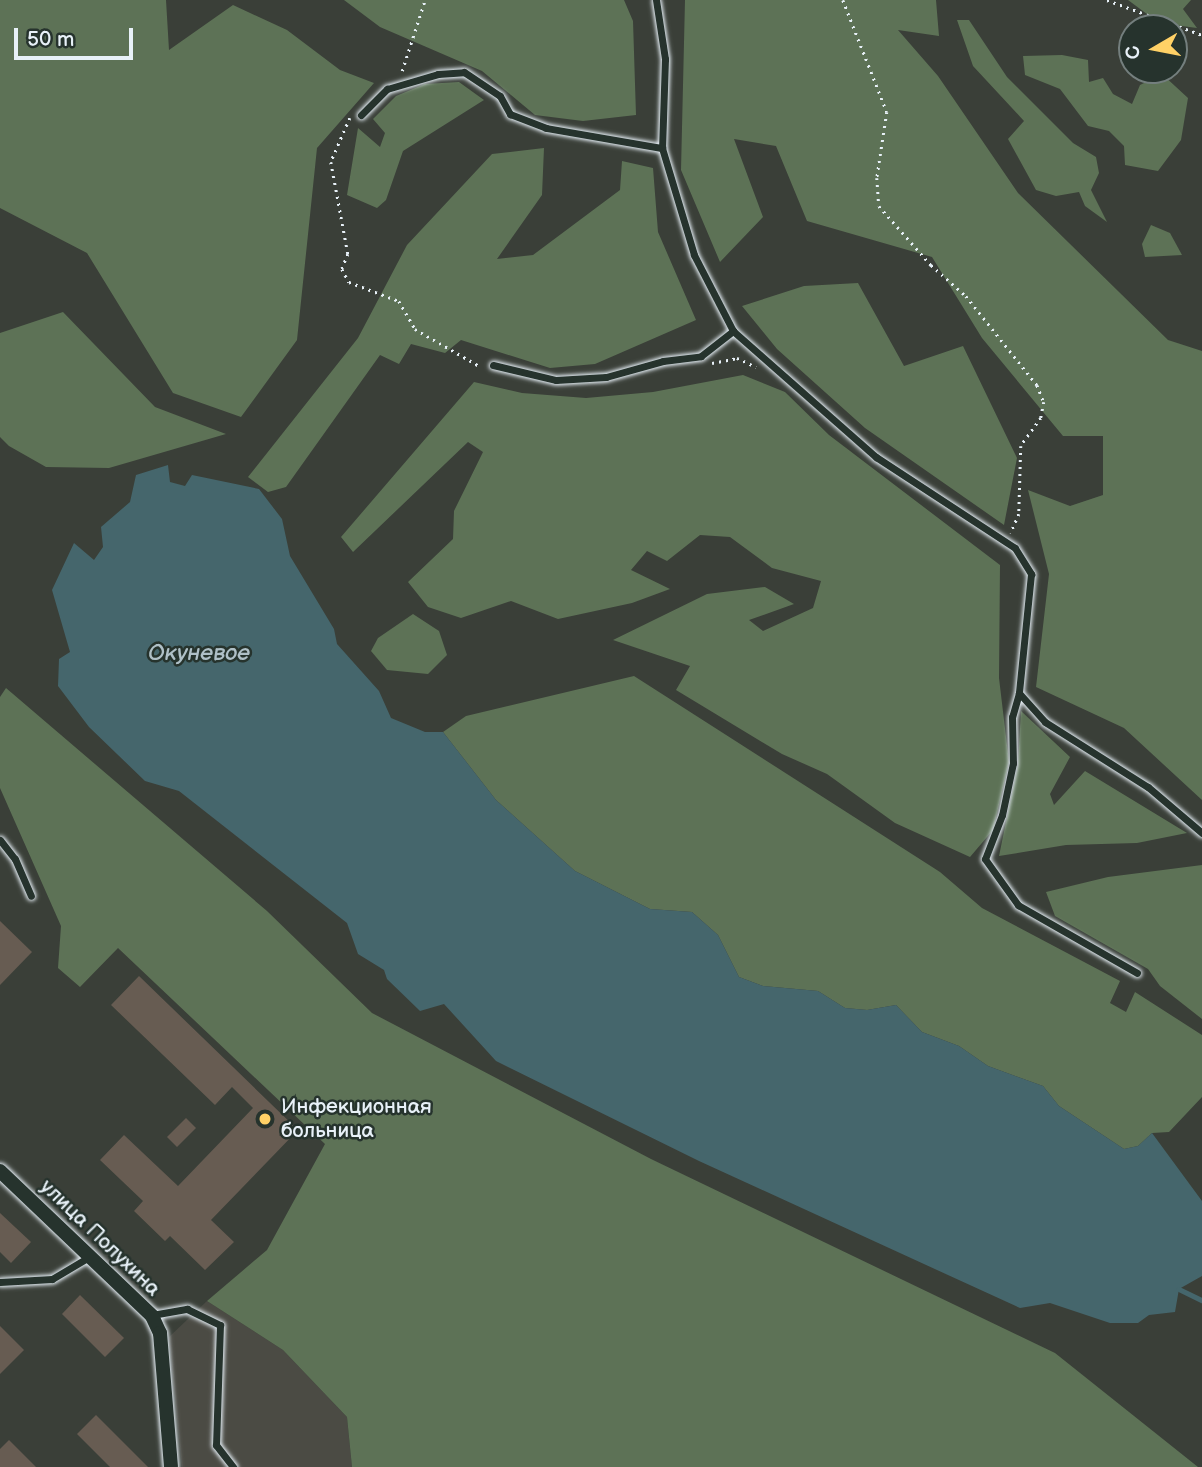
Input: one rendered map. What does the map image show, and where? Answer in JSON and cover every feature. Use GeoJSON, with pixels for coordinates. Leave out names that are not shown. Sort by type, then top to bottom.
{"type":"FeatureCollection","features":[{"type":"Feature","properties":{"kind":"street","name":"улица Полухина"},"geometry":{"type":"LineString","coordinates":[[0,1171],[152,1315],[160,1333],[171,1467]]}},
{"type":"Feature","properties":{"kind":"lane"},"geometry":{"type":"LineString","coordinates":[[656,0],[665,59],[663,148],[694,255],[733,331],[876,457],[1015,548],[1031,574],[1019,693],[1012,717],[1013,763],[1002,815],[985,859],[1018,905],[1137,973]]}},
{"type":"Feature","properties":{"kind":"lane"},"geometry":{"type":"LineString","coordinates":[[361,115],[387,89],[438,74],[464,72],[500,96],[510,114],[546,128],[663,148]]}},
{"type":"Feature","properties":{"kind":"lane"},"geometry":{"type":"LineString","coordinates":[[493,365],[556,380],[606,377],[663,361],[701,356],[733,331]]}},
{"type":"Feature","properties":{"kind":"lane"},"geometry":{"type":"LineString","coordinates":[[1019,693],[1045,722],[1148,787],[1202,833]]}},
{"type":"Feature","properties":{"kind":"lane"},"geometry":{"type":"LineString","coordinates":[[0,840],[15,859],[31,896]]}},
{"type":"Feature","properties":{"kind":"lane"},"geometry":{"type":"LineString","coordinates":[[0,1282],[52,1279],[89,1257]]}},
{"type":"Feature","properties":{"kind":"lane"},"geometry":{"type":"LineString","coordinates":[[152,1315],[187,1309],[220,1325],[216,1445],[233,1467]]}},
{"type":"Feature","properties":{"kind":"path"},"geometry":{"type":"LineString","coordinates":[[1107,0],[1202,35]]}},
{"type":"Feature","properties":{"kind":"shaded area"},"geometry":{"type":"Polygon","coordinates":[[[207,1301],[283,1350],[347,1417],[352,1467],[182,1467],[169,1337],[207,1301]]]}},
{"type":"Feature","properties":{"kind":"green space"},"geometry":{"type":"Polygon","coordinates":[[[0,0],[166,0],[169,50],[233,5],[287,30],[340,70],[374,83],[317,148],[297,340],[241,417],[173,393],[87,253],[0,208],[0,0]]]}},
{"type":"Feature","properties":{"kind":"green space"},"geometry":{"type":"Polygon","coordinates":[[[344,0],[624,0],[633,21],[636,115],[583,121],[535,115],[482,71],[380,27],[344,0]]]}},
{"type":"Feature","properties":{"kind":"green space"},"geometry":{"type":"Polygon","coordinates":[[[685,0],[936,0],[939,36],[898,30],[938,76],[1018,193],[1168,340],[1202,351],[1202,800],[1124,728],[1036,687],[1049,574],[1028,490],[1070,506],[1103,495],[1103,436],[1063,436],[982,338],[932,257],[807,221],[776,146],[734,139],[763,217],[720,262],[681,170],[685,0]]]}},
{"type":"Feature","properties":{"kind":"green space"},"geometry":{"type":"Polygon","coordinates":[[[1128,0],[1191,0],[1183,9],[1187,14],[1147,14],[1128,0]]]}},
{"type":"Feature","properties":{"kind":"green space"},"geometry":{"type":"Polygon","coordinates":[[[1188,16],[1197,28],[1188,27],[1188,16]]]}},
{"type":"Feature","properties":{"kind":"green space"},"geometry":{"type":"Polygon","coordinates":[[[957,20],[969,20],[1007,77],[1073,143],[1096,157],[1099,173],[1091,190],[1107,222],[1085,206],[1079,192],[1056,196],[1036,190],[1008,139],[1024,121],[973,66],[957,20]]]}},
{"type":"Feature","properties":{"kind":"green space"},"geometry":{"type":"Polygon","coordinates":[[[1062,55],[1088,60],[1089,82],[1103,78],[1113,94],[1132,104],[1142,84],[1173,84],[1188,98],[1181,140],[1158,171],[1125,165],[1124,146],[1109,131],[1088,126],[1060,89],[1025,75],[1023,56],[1062,55]]]}},
{"type":"Feature","properties":{"kind":"green space"},"geometry":{"type":"Polygon","coordinates":[[[459,82],[484,100],[403,151],[386,200],[377,208],[347,195],[358,128],[380,147],[385,133],[373,119],[396,96],[425,84],[459,82]]]}},
{"type":"Feature","properties":{"kind":"green space"},"geometry":{"type":"Polygon","coordinates":[[[544,148],[542,195],[497,259],[533,255],[620,190],[622,161],[653,168],[658,232],[696,320],[595,364],[550,368],[461,340],[445,353],[411,344],[399,364],[380,355],[286,487],[268,492],[248,477],[358,338],[407,245],[492,154],[544,148]]]}},
{"type":"Feature","properties":{"kind":"green space"},"geometry":{"type":"Polygon","coordinates":[[[1151,225],[1170,233],[1182,255],[1145,257],[1142,244],[1151,225]]]}},
{"type":"Feature","properties":{"kind":"green space"},"geometry":{"type":"Polygon","coordinates":[[[858,283],[904,366],[963,346],[1017,458],[1004,525],[865,428],[777,349],[742,306],[804,286],[858,283]]]}},
{"type":"Feature","properties":{"kind":"green space"},"geometry":{"type":"Polygon","coordinates":[[[63,312],[155,407],[226,434],[109,468],[46,467],[9,446],[0,437],[0,333],[63,312]]]}},
{"type":"Feature","properties":{"kind":"green space"},"geometry":{"type":"Polygon","coordinates":[[[743,375],[785,392],[829,435],[1000,565],[999,678],[1009,762],[993,830],[970,857],[895,823],[827,774],[782,754],[676,690],[690,666],[613,640],[707,594],[765,587],[794,604],[749,620],[763,631],[813,608],[821,581],[772,568],[730,537],[700,535],[667,561],[647,551],[631,570],[670,589],[632,603],[558,619],[511,601],[461,618],[428,607],[408,582],[453,539],[454,511],[483,452],[468,442],[353,552],[341,537],[474,382],[522,393],[586,398],[653,392],[743,375]]]}},
{"type":"Feature","properties":{"kind":"green space"},"geometry":{"type":"Polygon","coordinates":[[[413,614],[439,631],[447,655],[428,674],[387,670],[371,651],[378,638],[413,614]]]}},
{"type":"Feature","properties":{"kind":"green space"},"geometry":{"type":"Polygon","coordinates":[[[634,676],[940,872],[982,908],[1120,981],[1110,1003],[1126,1012],[1135,992],[1202,1035],[1202,1097],[1169,1132],[1152,1133],[1138,1146],[1124,1149],[1059,1106],[1043,1086],[988,1066],[959,1046],[922,1032],[896,1005],[867,1010],[845,1008],[818,991],[763,986],[739,977],[718,935],[692,912],[650,909],[575,871],[496,800],[443,732],[466,716],[634,676]]]}},
{"type":"Feature","properties":{"kind":"green space"},"geometry":{"type":"Polygon","coordinates":[[[6,688],[267,911],[372,1013],[651,1159],[1055,1353],[1198,1467],[352,1467],[347,1417],[283,1350],[207,1301],[267,1250],[325,1144],[118,948],[80,987],[58,968],[61,926],[0,788],[0,697],[6,688]]]}},
{"type":"Feature","properties":{"kind":"green space"},"geometry":{"type":"Polygon","coordinates":[[[1021,711],[1070,757],[1050,794],[1054,805],[1085,771],[1187,833],[1137,843],[1066,845],[999,856],[1018,764],[1021,711]]]}},
{"type":"Feature","properties":{"kind":"green space"},"geometry":{"type":"Polygon","coordinates":[[[1202,865],[1202,1019],[1160,986],[1148,969],[1055,916],[1046,892],[1108,877],[1202,865]]]}},
{"type":"Feature","properties":{"kind":"water","name":"Окуневое"},"geometry":{"type":"Polygon","coordinates":[[[168,465],[170,482],[185,486],[192,475],[259,489],[282,519],[290,556],[334,629],[337,644],[379,691],[391,718],[425,732],[443,732],[496,800],[575,871],[650,909],[692,912],[718,935],[739,977],[763,986],[818,991],[845,1008],[867,1010],[896,1005],[922,1032],[959,1046],[988,1066],[1043,1086],[1059,1106],[1124,1149],[1138,1146],[1152,1133],[1202,1201],[1202,1276],[1179,1289],[1175,1312],[1149,1315],[1138,1323],[1110,1323],[1050,1303],[1020,1308],[699,1161],[496,1061],[444,1004],[420,1011],[387,979],[384,970],[358,954],[347,923],[179,791],[145,781],[89,727],[58,686],[59,659],[70,652],[52,590],[74,543],[94,560],[103,547],[101,527],[130,502],[136,475],[168,465]]]}},
{"type":"Feature","properties":{"kind":"building"},"geometry":{"type":"Polygon","coordinates":[[[0,921],[32,952],[0,985],[0,921]]]}},
{"type":"Feature","properties":{"kind":"building","name":"Инфекционная больница"},"geometry":{"type":"Polygon","coordinates":[[[139,976],[298,1130],[211,1220],[234,1242],[205,1270],[170,1236],[165,1241],[134,1211],[143,1201],[100,1160],[124,1135],[178,1186],[253,1108],[232,1087],[215,1105],[111,1005],[139,976]]]}},
{"type":"Feature","properties":{"kind":"building"},"geometry":{"type":"Polygon","coordinates":[[[186,1118],[196,1128],[177,1147],[167,1137],[186,1118]]]}},
{"type":"Feature","properties":{"kind":"building"},"geometry":{"type":"Polygon","coordinates":[[[0,1213],[31,1242],[11,1263],[0,1252],[0,1213]]]}},
{"type":"Feature","properties":{"kind":"building"},"geometry":{"type":"Polygon","coordinates":[[[80,1295],[124,1338],[105,1357],[62,1314],[80,1295]]]}},
{"type":"Feature","properties":{"kind":"building"},"geometry":{"type":"Polygon","coordinates":[[[0,1326],[24,1350],[0,1374],[0,1326]]]}},
{"type":"Feature","properties":{"kind":"building"},"geometry":{"type":"Polygon","coordinates":[[[96,1415],[148,1467],[110,1467],[77,1434],[96,1415]]]}},
{"type":"Feature","properties":{"kind":"building"},"geometry":{"type":"Polygon","coordinates":[[[9,1440],[36,1467],[0,1467],[0,1449],[9,1440]]]}},
{"type":"Feature","properties":{"kind":"waterway"},"geometry":{"type":"LineString","coordinates":[[1179,1289],[1202,1300]]}},
{"type":"Feature","properties":{"kind":"place","name":"Инфекционная больница"},"geometry":{"type":"Point","coordinates":[265,1119]}}]}
